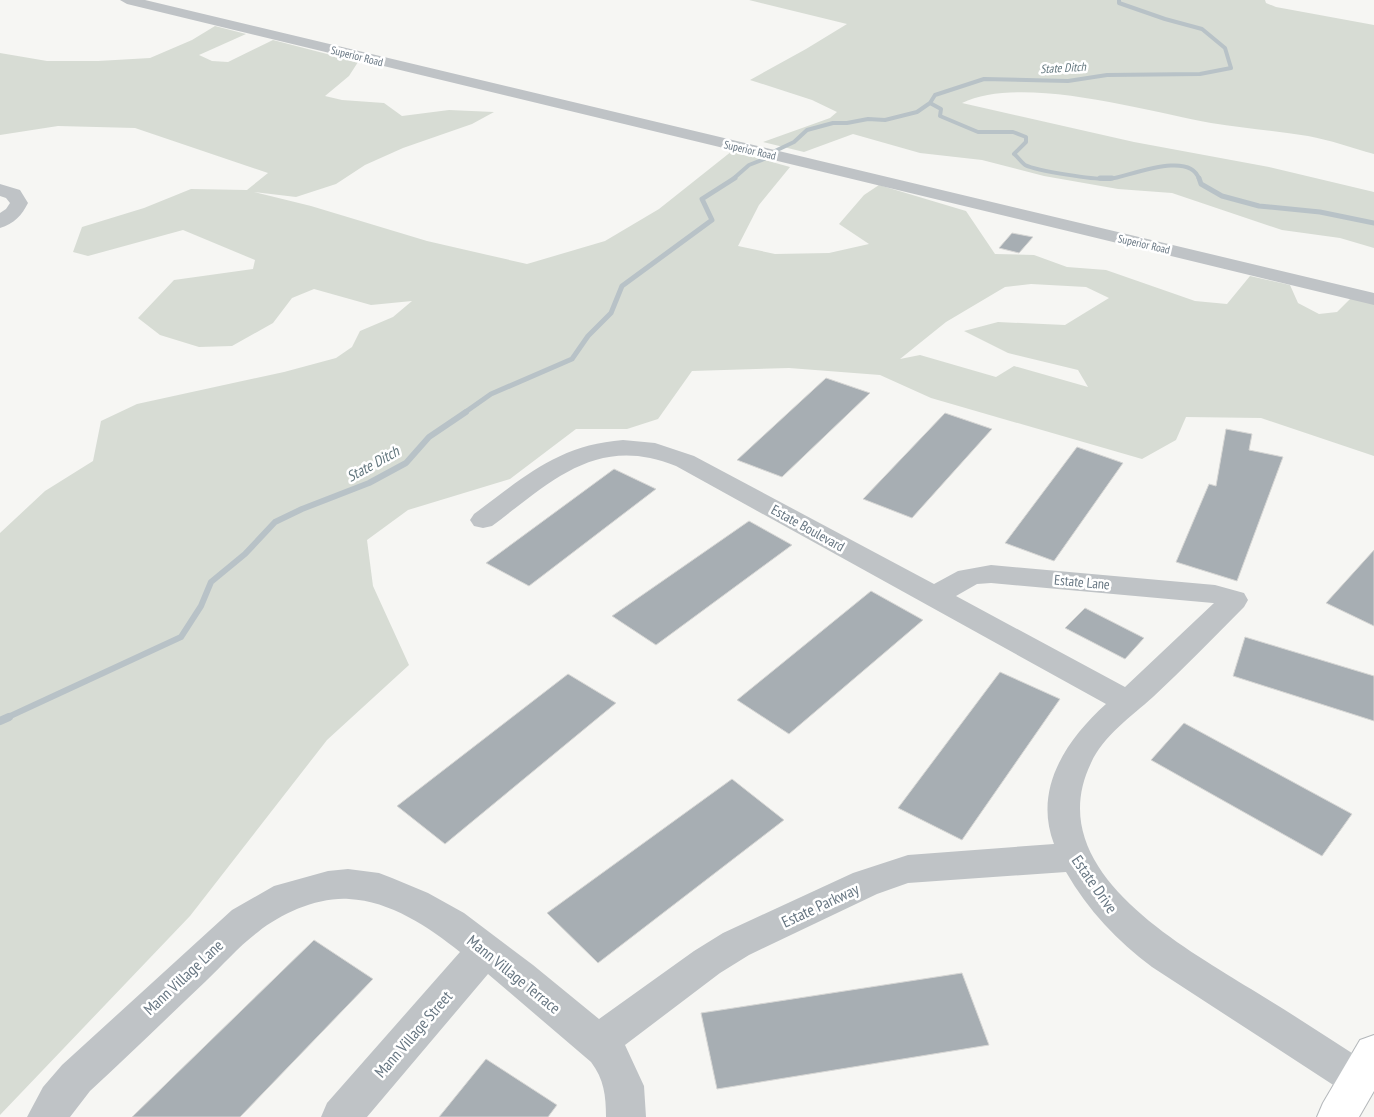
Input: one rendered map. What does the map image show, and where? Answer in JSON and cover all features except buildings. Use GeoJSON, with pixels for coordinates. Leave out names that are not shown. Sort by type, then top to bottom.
{"type":"FeatureCollection","features":[{"type":"Feature","properties":{"kind":"main road"},"geometry":{"type":"LineString","coordinates":[[1337,1117],[1366,1066]]}},
{"type":"Feature","properties":{"kind":"street","name":"Superior Road"},"geometry":{"type":"LineString","coordinates":[[127,0],[1374,299]]}},
{"type":"Feature","properties":{"kind":"street"},"geometry":{"type":"LineString","coordinates":[[0,190],[14,194],[18,200],[18,205],[14,212],[0,222]]}},
{"type":"Feature","properties":{"kind":"street","name":"Estate Boulevard"},"geometry":{"type":"LineString","coordinates":[[483,520],[556,468],[578,456],[614,449],[652,450],[669,454],[1128,702]]}},
{"type":"Feature","properties":{"kind":"street","name":"Estate Lane"},"geometry":{"type":"LineString","coordinates":[[935,598],[959,580],[975,575],[991,574],[1215,594],[1234,600]]}},
{"type":"Feature","properties":{"kind":"street","name":"Estate Drive"},"geometry":{"type":"LineString","coordinates":[[1234,600],[1085,745],[1075,760],[1065,791],[1064,820],[1074,857],[1102,899],[1141,937],[1366,1066]]}},
{"type":"Feature","properties":{"kind":"street","name":"Estate Parkway"},"geometry":{"type":"LineString","coordinates":[[598,1042],[707,962],[736,944],[865,883],[908,869],[1074,857]]}},
{"type":"Feature","properties":{"kind":"street","name":"Mann Village Terrace"},"geometry":{"type":"LineString","coordinates":[[348,884],[379,888],[415,904],[451,924],[598,1042],[606,1050],[623,1080],[627,1104],[626,1117]]}},
{"type":"Feature","properties":{"kind":"street","name":"Mann Village Lane"},"geometry":{"type":"LineString","coordinates":[[48,1117],[57,1101],[82,1072],[245,921],[287,897],[328,886],[348,884]]}},
{"type":"Feature","properties":{"kind":"street","name":"Mann Village Street"},"geometry":{"type":"LineString","coordinates":[[341,1117],[485,950]]}},
{"type":"Feature","properties":{"kind":"shaded area"},"geometry":{"type":"Polygon","coordinates":[[[749,0],[1265,0],[1266,3],[1276,7],[1374,25],[1374,154],[1308,136],[1211,123],[1119,104],[1050,93],[1017,92],[987,95],[962,103],[1134,142],[1269,167],[1374,192],[1374,248],[1340,238],[1282,230],[1172,193],[1118,189],[1044,176],[982,160],[920,153],[853,134],[804,152],[763,142],[830,118],[837,112],[812,100],[750,80],[847,24],[749,0]]]}},
{"type":"Feature","properties":{"kind":"shaded area"},"geometry":{"type":"Polygon","coordinates":[[[215,26],[246,34],[199,55],[212,61],[228,62],[273,40],[358,62],[349,76],[325,96],[342,100],[384,103],[402,116],[449,110],[494,112],[472,124],[403,148],[365,165],[336,184],[296,197],[254,192],[311,206],[427,241],[527,264],[605,241],[659,209],[732,151],[790,167],[759,205],[738,246],[775,254],[829,253],[869,244],[839,224],[864,195],[879,185],[966,211],[995,254],[1034,255],[1067,267],[1106,270],[1195,301],[1227,304],[1250,276],[1290,285],[1298,303],[1319,314],[1337,312],[1351,298],[1374,304],[1374,456],[1261,418],[1186,417],[1176,440],[1142,459],[931,398],[880,375],[789,368],[692,371],[658,419],[627,429],[576,429],[510,479],[408,510],[367,540],[373,586],[409,665],[327,740],[190,916],[0,1115],[0,533],[45,491],[93,461],[101,421],[137,404],[284,372],[336,358],[352,347],[360,331],[393,317],[412,301],[371,305],[314,289],[292,298],[273,323],[232,346],[199,347],[160,335],[138,318],[174,280],[253,269],[255,260],[183,230],[88,256],[73,252],[82,227],[144,208],[191,189],[247,190],[268,173],[135,128],[58,126],[0,135],[0,53],[47,61],[150,58],[192,40],[215,26]],[[1031,284],[1005,287],[946,322],[900,359],[920,355],[996,377],[1014,366],[1088,387],[1078,370],[1008,353],[964,331],[998,322],[1065,325],[1109,298],[1086,287],[1031,284]]]}},
{"type":"Feature","properties":{"kind":"waterway","name":"State Ditch"},"geometry":{"type":"LineString","coordinates":[[930,103],[935,95],[984,79],[1068,81],[1107,75],[1200,74],[1231,68],[1225,48],[1202,29],[1165,19],[1119,3],[1119,0]]}},
{"type":"Feature","properties":{"kind":"waterway","name":"State Ditch"},"geometry":{"type":"LineString","coordinates":[[775,151],[794,142],[807,130],[833,123],[847,123],[868,119],[885,120],[917,112],[930,103]]}},
{"type":"Feature","properties":{"kind":"waterway"},"geometry":{"type":"LineString","coordinates":[[930,103],[941,109],[940,116],[978,132],[1013,132],[1026,137],[1026,142],[1014,154],[1025,165],[1041,170],[1067,175],[1110,179],[1172,165],[1184,166],[1193,171],[1199,179]]}},
{"type":"Feature","properties":{"kind":"waterway","name":"State Ditch"},"geometry":{"type":"LineString","coordinates":[[733,179],[749,165],[764,159]]}},
{"type":"Feature","properties":{"kind":"waterway","name":"State Ditch"},"geometry":{"type":"LineString","coordinates":[[464,413],[491,394],[572,359],[588,336],[611,313],[622,286],[712,220],[702,199],[735,178]]}},
{"type":"Feature","properties":{"kind":"waterway"},"geometry":{"type":"LineString","coordinates":[[1100,178],[1112,178]]}},
{"type":"Feature","properties":{"kind":"waterway"},"geometry":{"type":"LineString","coordinates":[[1199,178],[1201,184],[1222,196],[1259,206],[1320,212],[1374,223]]}},
{"type":"Feature","properties":{"kind":"waterway","name":"State Ditch"},"geometry":{"type":"LineString","coordinates":[[6,718],[181,637],[201,606],[211,582],[245,554],[275,522],[302,509],[369,483],[406,463],[429,437],[466,412]]}},
{"type":"Feature","properties":{"kind":"waterway","name":"State Ditch"},"geometry":{"type":"LineString","coordinates":[[0,721],[9,717]]}}]}
